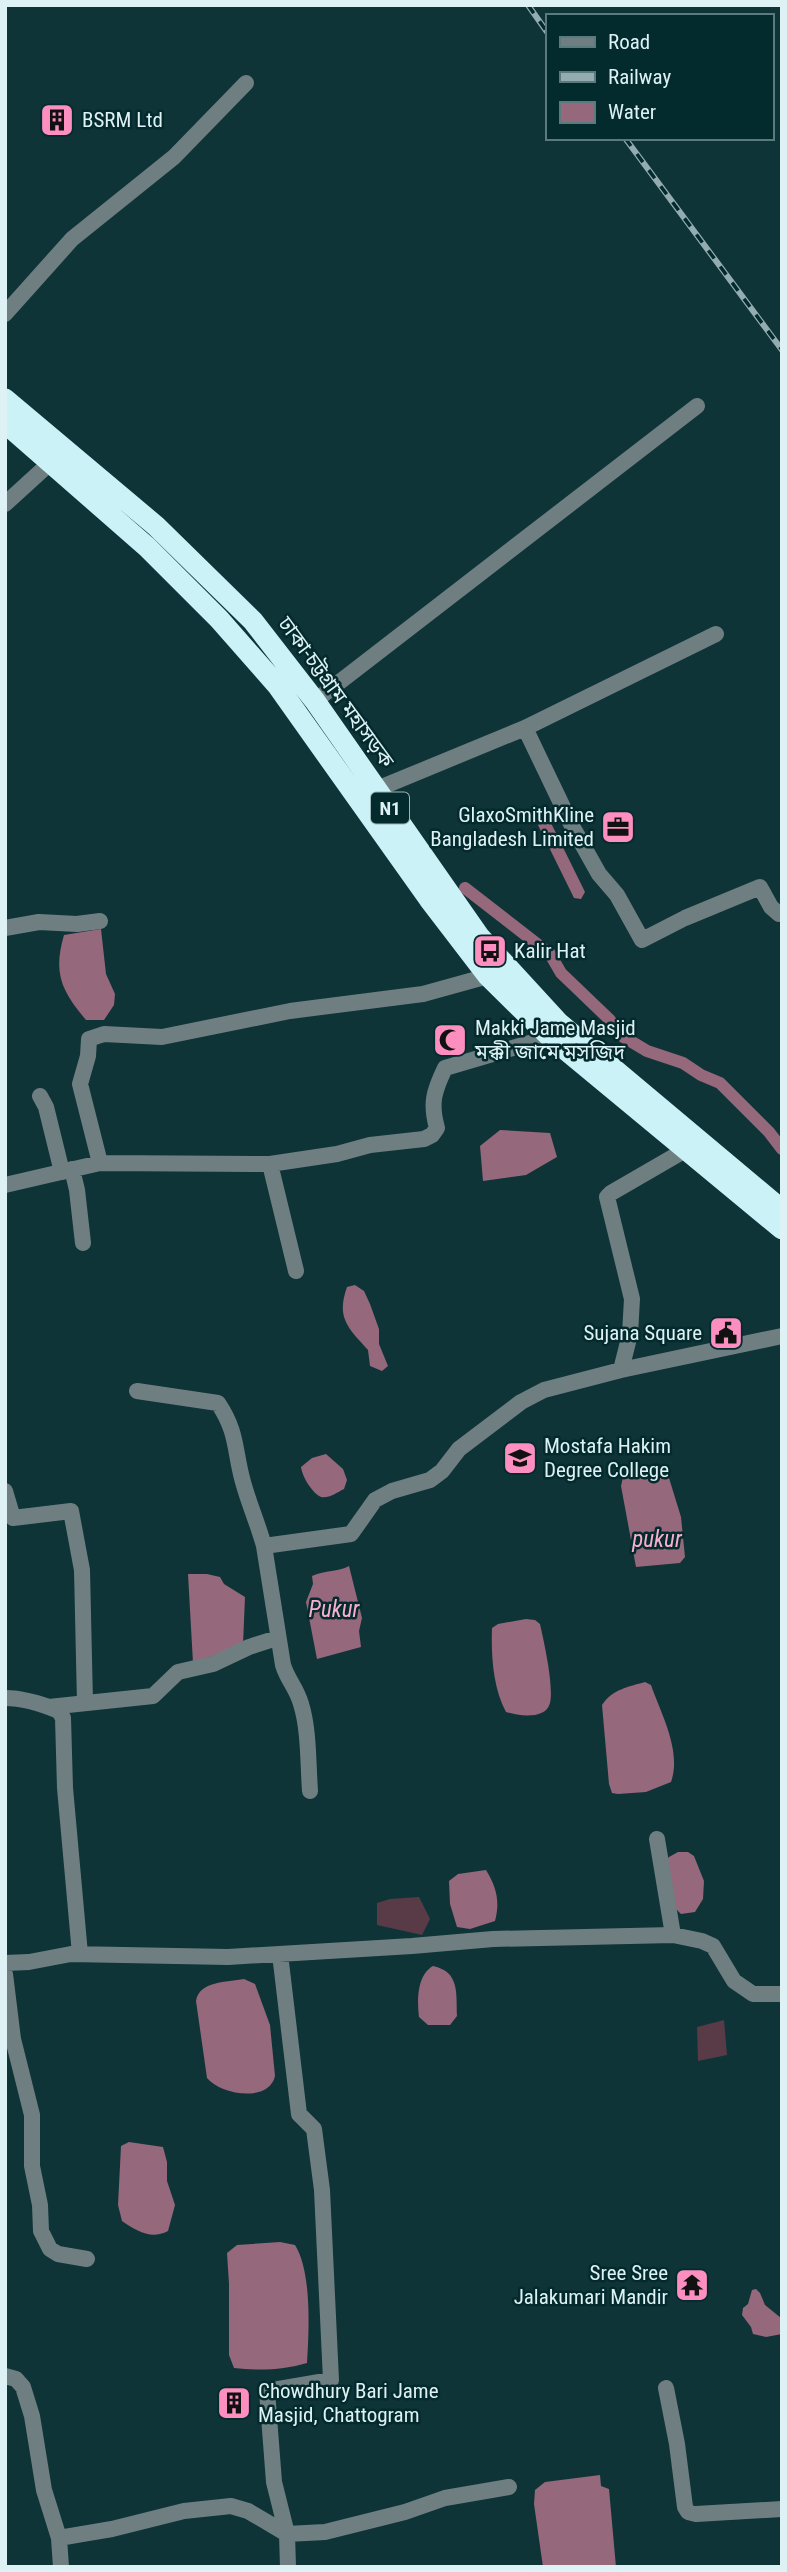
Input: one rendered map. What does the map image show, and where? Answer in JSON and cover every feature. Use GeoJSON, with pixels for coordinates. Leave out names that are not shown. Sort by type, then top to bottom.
{"type":"FeatureCollection","features":[{"type":"Feature","properties":{"kind":"highway","name":"ঢাকা-চট্টগ্রাম মহাসড়ক"},"geometry":{"type":"LineString","coordinates":[[5,399],[16,424],[51,463],[147,547],[219,620],[277,685],[429,899],[488,976],[550,1037],[782,1229]]}},
{"type":"Feature","properties":{"kind":"highway","name":"ঢাকা-চট্টগ্রাম মহাসড়ক"},"geometry":{"type":"LineString","coordinates":[[16,424],[156,526],[253,621],[315,701],[479,936],[559,1023],[782,1210]]}},
{"type":"Feature","properties":{"kind":"street"},"geometry":{"type":"LineString","coordinates":[[5,314],[72,239],[174,157],[246,83]]}},
{"type":"Feature","properties":{"kind":"street"},"geometry":{"type":"LineString","coordinates":[[315,701],[697,406]]}},
{"type":"Feature","properties":{"kind":"street"},"geometry":{"type":"LineString","coordinates":[[5,504],[51,463]]}},
{"type":"Feature","properties":{"kind":"street"},"geometry":{"type":"LineString","coordinates":[[377,789],[525,728],[716,634]]}},
{"type":"Feature","properties":{"kind":"street"},"geometry":{"type":"LineString","coordinates":[[525,728],[572,826],[599,874],[617,895],[642,940],[685,918],[760,887],[771,907],[779,915],[782,913]]}},
{"type":"Feature","properties":{"kind":"street"},"geometry":{"type":"LineString","coordinates":[[5,928],[39,922],[77,924],[100,921]]}},
{"type":"Feature","properties":{"kind":"street"},"geometry":{"type":"LineString","coordinates":[[100,1163],[80,1084],[88,1056],[89,1039],[104,1034],[162,1037],[290,1011],[423,994],[488,976]]}},
{"type":"Feature","properties":{"kind":"street"},"geometry":{"type":"LineString","coordinates":[[5,1185],[100,1163],[270,1164],[337,1154],[370,1145],[424,1139],[432,1135],[437,1128],[433,1112],[435,1089],[446,1068],[550,1037]]}},
{"type":"Feature","properties":{"kind":"street"},"geometry":{"type":"LineString","coordinates":[[40,1096],[77,1190],[83,1242]]}},
{"type":"Feature","properties":{"kind":"street"},"geometry":{"type":"LineString","coordinates":[[621,1370],[631,1334],[632,1299],[607,1197],[687,1149]]}},
{"type":"Feature","properties":{"kind":"street"},"geometry":{"type":"LineString","coordinates":[[270,1164],[296,1271]]}},
{"type":"Feature","properties":{"kind":"street"},"geometry":{"type":"LineString","coordinates":[[264,1546],[351,1534],[375,1500],[391,1491],[430,1479],[442,1471],[459,1449],[521,1402],[544,1390],[621,1370],[782,1336]]}},
{"type":"Feature","properties":{"kind":"street"},"geometry":{"type":"LineString","coordinates":[[136,1391],[218,1403],[230,1421],[243,1480],[264,1546],[277,1638],[288,1682],[295,1688],[302,1707],[310,1791]]}},
{"type":"Feature","properties":{"kind":"street"},"geometry":{"type":"LineString","coordinates":[[5,1491],[13,1518],[71,1511],[82,1570],[85,1703]]}},
{"type":"Feature","properties":{"kind":"street"},"geometry":{"type":"LineString","coordinates":[[49,1707],[153,1696],[178,1672],[213,1664],[249,1647],[277,1638]]}},
{"type":"Feature","properties":{"kind":"street"},"geometry":{"type":"LineString","coordinates":[[5,1698],[19,1698],[49,1707],[60,1711],[63,1718],[65,1788],[80,1954]]}},
{"type":"Feature","properties":{"kind":"street"},"geometry":{"type":"LineString","coordinates":[[657,1839],[673,1936]]}},
{"type":"Feature","properties":{"kind":"street"},"geometry":{"type":"LineString","coordinates":[[5,1963],[80,1954],[228,1956],[412,1946],[493,1938],[673,1936],[702,1941],[713,1946],[734,1981],[753,1994],[782,1994]]}},
{"type":"Feature","properties":{"kind":"street"},"geometry":{"type":"LineString","coordinates":[[280,1954],[299,2113],[314,2129],[321,2177],[331,2379],[267,2391],[274,2482],[287,2534],[288,2567]]}},
{"type":"Feature","properties":{"kind":"street"},"geometry":{"type":"LineString","coordinates":[[5,1974],[13,2039],[32,2115],[32,2166],[40,2206],[41,2231],[50,2249],[58,2254],[87,2259]]}},
{"type":"Feature","properties":{"kind":"street"},"geometry":{"type":"LineString","coordinates":[[5,2376],[16,2379],[23,2387],[32,2416],[44,2490],[59,2538],[61,2567]]}},
{"type":"Feature","properties":{"kind":"street"},"geometry":{"type":"LineString","coordinates":[[666,2388],[685,2507],[688,2511],[696,2514],[782,2509]]}},
{"type":"Feature","properties":{"kind":"street"},"geometry":{"type":"LineString","coordinates":[[59,2538],[112,2529],[184,2511],[231,2506],[248,2511],[287,2534],[325,2532],[405,2512],[445,2498],[509,2487]]}},
{"type":"Feature","properties":{"kind":"shaded area"},"geometry":{"type":"Polygon","coordinates":[[[419,1897],[430,1919],[422,1935],[377,1925],[377,1903],[390,1899],[419,1897]]]}},
{"type":"Feature","properties":{"kind":"shaded area"},"geometry":{"type":"Polygon","coordinates":[[[724,2020],[727,2055],[698,2061],[697,2027],[724,2020]]]}},
{"type":"Feature","properties":{"kind":"water"},"geometry":{"type":"Polygon","coordinates":[[[541,819],[549,819],[585,892],[581,899],[574,898],[538,825],[541,819]]]}},
{"type":"Feature","properties":{"kind":"water"},"geometry":{"type":"Polygon","coordinates":[[[101,929],[106,974],[115,994],[114,1005],[104,1020],[86,1020],[65,990],[61,981],[59,960],[64,935],[101,929]]]}},
{"type":"Feature","properties":{"kind":"water"},"geometry":{"type":"Polygon","coordinates":[[[500,1130],[550,1133],[557,1157],[526,1175],[483,1181],[480,1146],[500,1130]]]}},
{"type":"Feature","properties":{"kind":"water"},"geometry":{"type":"Polygon","coordinates":[[[355,1285],[364,1291],[379,1329],[379,1344],[388,1366],[382,1371],[370,1366],[368,1350],[346,1322],[344,1298],[347,1287],[355,1285]]]}},
{"type":"Feature","properties":{"kind":"water"},"geometry":{"type":"Polygon","coordinates":[[[326,1454],[343,1469],[347,1480],[344,1489],[321,1497],[311,1488],[301,1467],[312,1458],[326,1454]]]}},
{"type":"Feature","properties":{"kind":"water","name":"pukur"},"geometry":{"type":"Polygon","coordinates":[[[644,1471],[664,1472],[669,1478],[681,1517],[685,1557],[680,1563],[636,1567],[621,1486],[623,1477],[644,1471]]]}},
{"type":"Feature","properties":{"kind":"water","name":"Pukur"},"geometry":{"type":"Polygon","coordinates":[[[349,1566],[362,1618],[359,1631],[361,1647],[317,1659],[306,1602],[313,1584],[312,1576],[349,1566]]]}},
{"type":"Feature","properties":{"kind":"water"},"geometry":{"type":"Polygon","coordinates":[[[188,1574],[220,1577],[224,1584],[245,1597],[243,1645],[193,1663],[188,1574]]]}},
{"type":"Feature","properties":{"kind":"water"},"geometry":{"type":"Polygon","coordinates":[[[526,1619],[540,1624],[551,1695],[550,1703],[543,1712],[517,1715],[506,1712],[502,1703],[494,1671],[492,1628],[498,1624],[526,1619]]]}},
{"type":"Feature","properties":{"kind":"water"},"geometry":{"type":"Polygon","coordinates":[[[645,1682],[651,1685],[669,1733],[674,1758],[671,1782],[646,1792],[612,1793],[602,1705],[616,1692],[645,1682]]]}},
{"type":"Feature","properties":{"kind":"water"},"geometry":{"type":"Polygon","coordinates":[[[678,1852],[688,1852],[694,1856],[704,1881],[703,1899],[695,1912],[681,1914],[670,1903],[664,1863],[678,1852]]]}},
{"type":"Feature","properties":{"kind":"water"},"geometry":{"type":"Polygon","coordinates":[[[486,1870],[496,1895],[495,1921],[470,1929],[457,1927],[450,1904],[449,1881],[458,1874],[486,1870]]]}},
{"type":"Feature","properties":{"kind":"water"},"geometry":{"type":"Polygon","coordinates":[[[433,1966],[448,1973],[455,1985],[457,2016],[450,2025],[428,2025],[419,2017],[418,1996],[421,1982],[433,1966]]]}},
{"type":"Feature","properties":{"kind":"water"},"geometry":{"type":"Polygon","coordinates":[[[244,1979],[255,1984],[270,2025],[275,2076],[271,2085],[264,2090],[244,2094],[223,2089],[207,2078],[196,2001],[198,1994],[208,1986],[244,1979]]]}},
{"type":"Feature","properties":{"kind":"water"},"geometry":{"type":"Polygon","coordinates":[[[129,2142],[163,2147],[167,2162],[167,2181],[175,2205],[168,2231],[162,2234],[144,2233],[122,2221],[118,2205],[121,2146],[129,2142]]]}},
{"type":"Feature","properties":{"kind":"water"},"geometry":{"type":"Polygon","coordinates":[[[280,2242],[295,2245],[304,2270],[308,2302],[307,2363],[271,2369],[234,2368],[229,2355],[227,2253],[237,2245],[280,2242]]]}},
{"type":"Feature","properties":{"kind":"water"},"geometry":{"type":"Polygon","coordinates":[[[756,2289],[765,2305],[781,2318],[782,2334],[766,2337],[753,2334],[742,2315],[752,2290],[756,2289]]]}},
{"type":"Feature","properties":{"kind":"water"},"geometry":{"type":"Polygon","coordinates":[[[600,2475],[601,2486],[609,2489],[616,2567],[543,2567],[534,2504],[535,2490],[545,2482],[600,2475]]]}},
{"type":"Feature","properties":{"kind":"waterway"},"geometry":{"type":"LineString","coordinates":[[465,888],[550,954],[561,973],[609,1019],[622,1036],[647,1051],[683,1063],[720,1083],[769,1132],[782,1149]]}},
{"type":"Feature","properties":{"kind":"railway"},"geometry":{"type":"LineString","coordinates":[[528,5],[546,31]]}},
{"type":"Feature","properties":{"kind":"railway"},"geometry":{"type":"LineString","coordinates":[[626,140],[782,350]]}},
{"type":"Feature","properties":{"kind":"place","name":"BSRM Ltd"},"geometry":{"type":"Point","coordinates":[57,120]}},
{"type":"Feature","properties":{"kind":"place","name":"GlaxoSmithKline Bangladesh Limited"},"geometry":{"type":"Point","coordinates":[618,827]}},
{"type":"Feature","properties":{"kind":"place","name":"Kalir Hat"},"geometry":{"type":"Point","coordinates":[490,951]}},
{"type":"Feature","properties":{"kind":"place","name":"Makki Jame Masjid মক্কী জামে মসজিদ"},"geometry":{"type":"Point","coordinates":[450,1040]}},
{"type":"Feature","properties":{"kind":"place","name":"Sujana Square"},"geometry":{"type":"Point","coordinates":[726,1333]}},
{"type":"Feature","properties":{"kind":"place","name":"Mostafa Hakim Degree College"},"geometry":{"type":"Point","coordinates":[520,1458]}},
{"type":"Feature","properties":{"kind":"place","name":"Sree Sree Jalakumari Mandir"},"geometry":{"type":"Point","coordinates":[692,2285]}},
{"type":"Feature","properties":{"kind":"place","name":"Chowdhury Bari Jame Masjid, Chattogram"},"geometry":{"type":"Point","coordinates":[234,2403]}}]}
